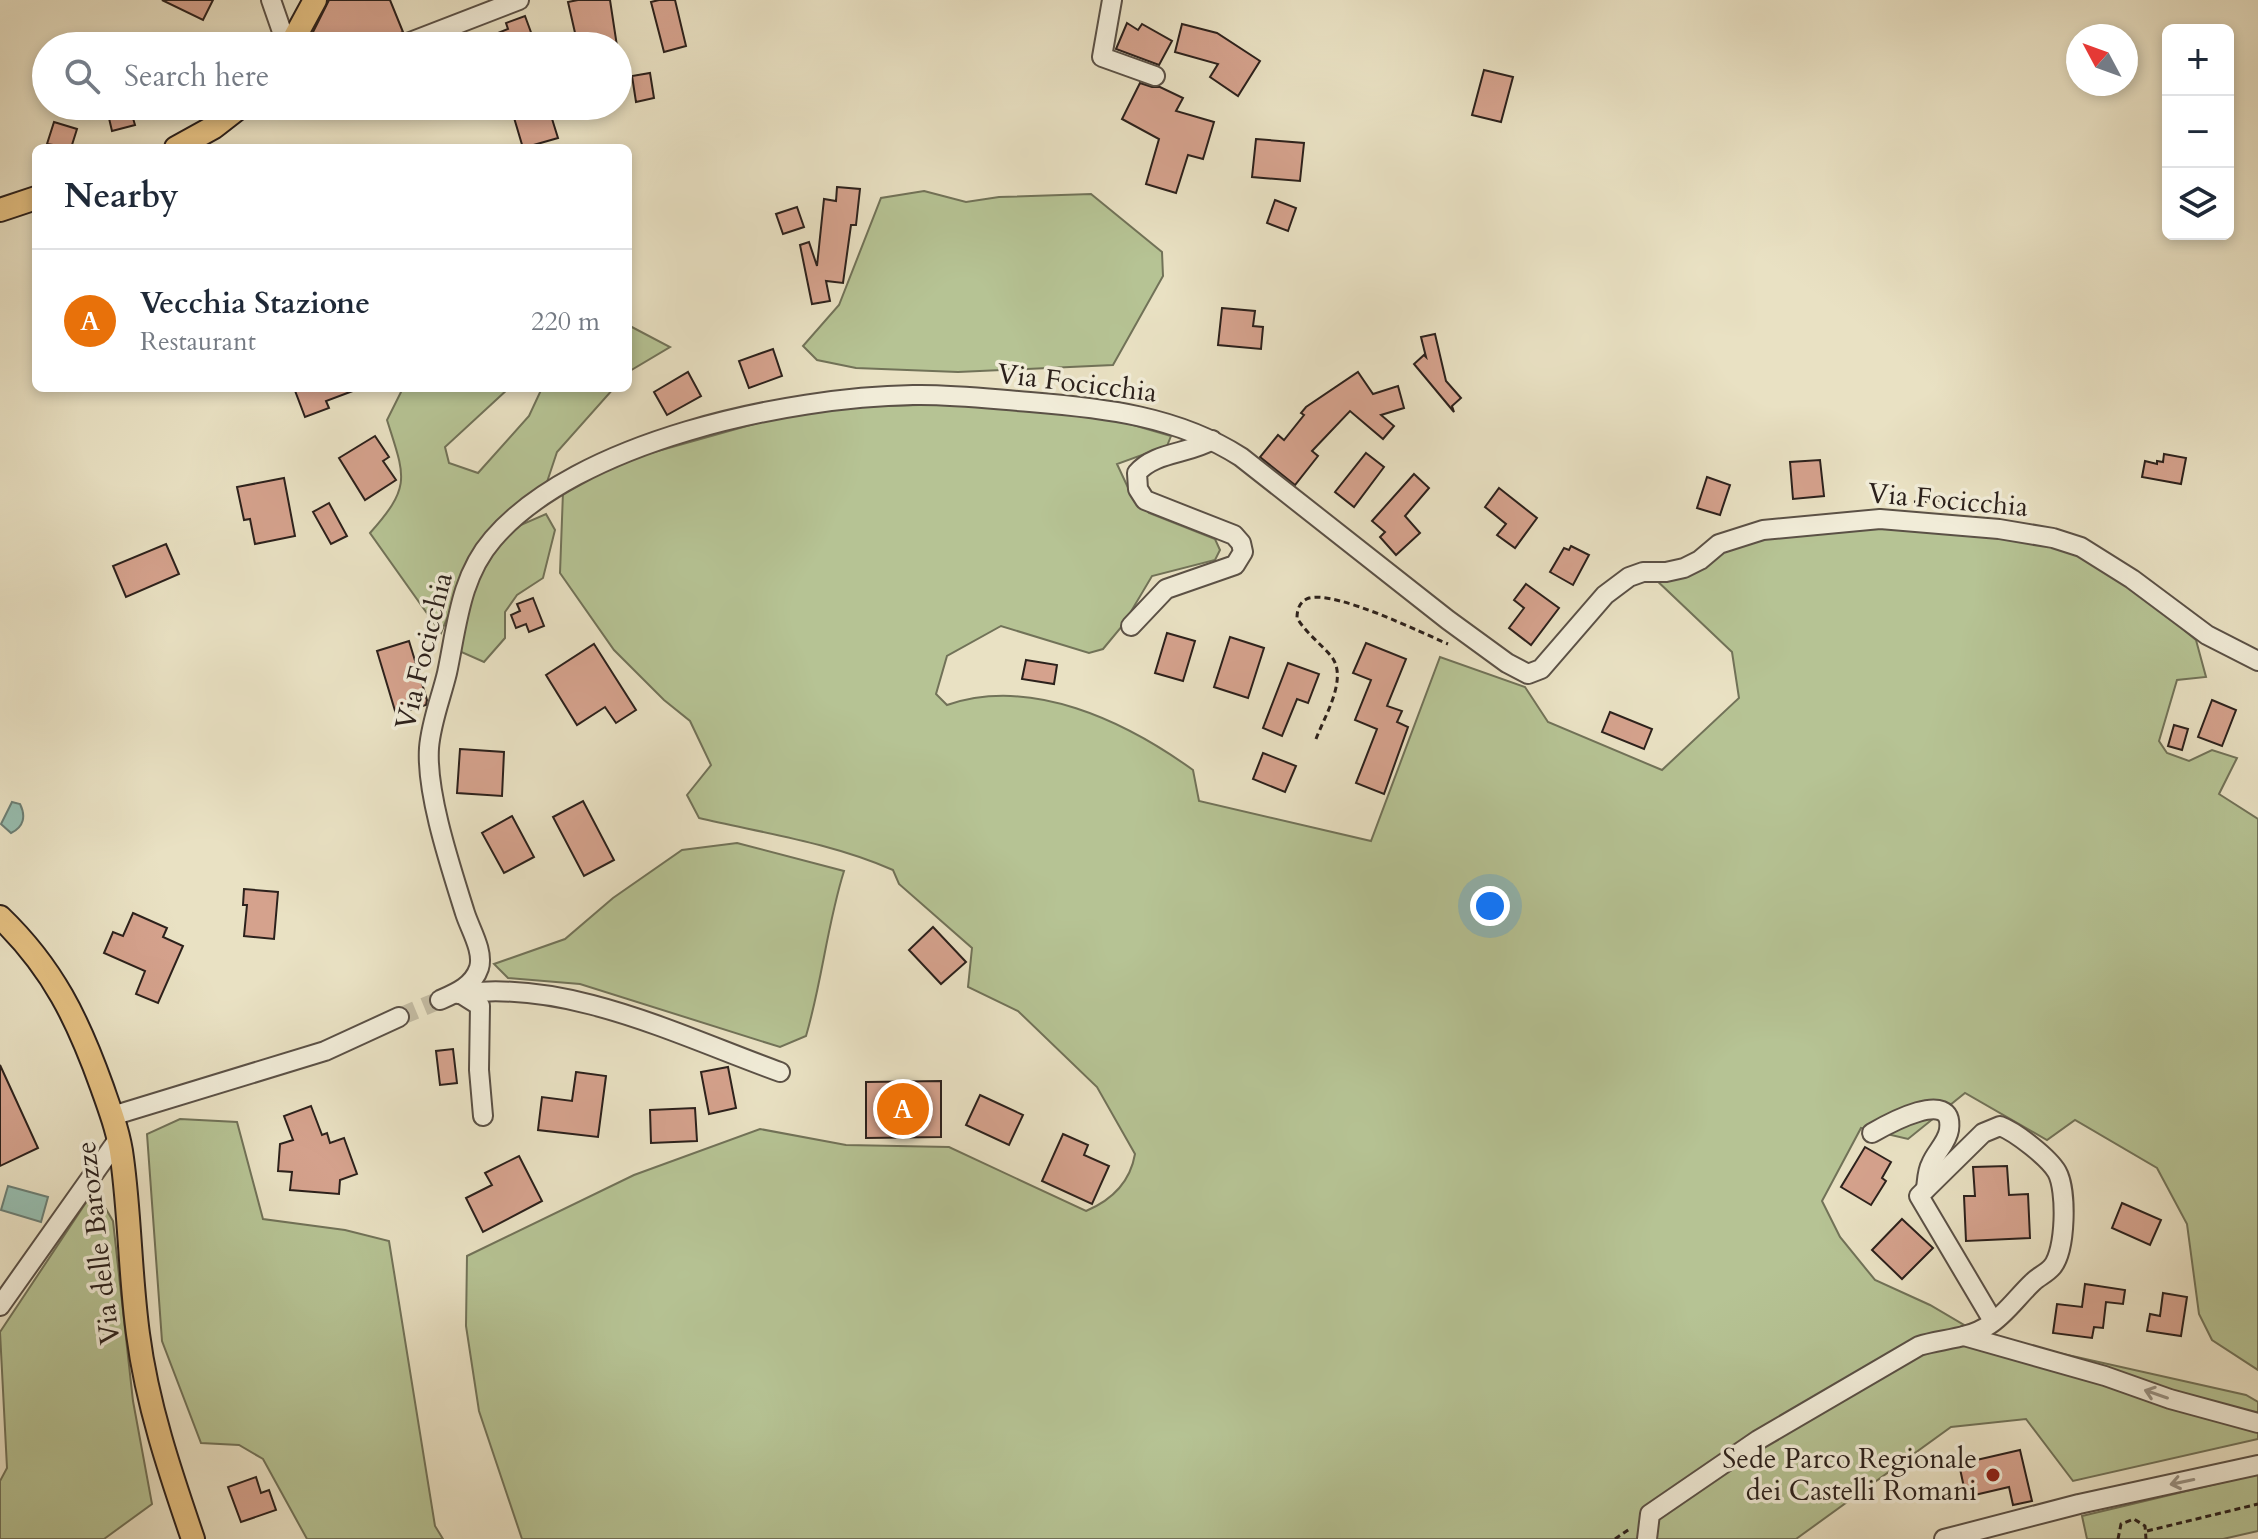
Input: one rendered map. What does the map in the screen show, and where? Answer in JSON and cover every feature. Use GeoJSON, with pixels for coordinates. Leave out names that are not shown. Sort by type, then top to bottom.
{"type":"FeatureCollection","features":[{"type":"Feature","properties":{"kind":"main road"},"geometry":{"type":"LineString","coordinates":[[296,32],[315,0]]}},
{"type":"Feature","properties":{"kind":"main road"},"geometry":{"type":"LineString","coordinates":[[184,144],[223,120]]}},
{"type":"Feature","properties":{"kind":"main road"},"geometry":{"type":"LineString","coordinates":[[0,210],[32,199]]}},
{"type":"Feature","properties":{"kind":"main road","name":"Via delle Barozze"},"geometry":{"type":"LineString","coordinates":[[0,917],[24,942],[64,995],[84,1037],[119,1138],[138,1333],[145,1373],[165,1460],[193,1539]]}},
{"type":"Feature","properties":{"kind":"street"},"geometry":{"type":"LineString","coordinates":[[271,0],[283,32]]}},
{"type":"Feature","properties":{"kind":"street"},"geometry":{"type":"LineString","coordinates":[[436,32],[519,0]]}},
{"type":"Feature","properties":{"kind":"street"},"geometry":{"type":"LineString","coordinates":[[1112,0],[1102,57],[1155,76]]}},
{"type":"Feature","properties":{"kind":"street","name":"Via Focicchia"},"geometry":{"type":"LineString","coordinates":[[451,996],[473,980],[480,961],[434,800],[429,762],[434,719],[459,608],[475,564],[500,531],[544,496],[598,463],[646,444],[772,411],[870,397],[947,395],[1078,406],[1154,419],[1212,440],[1255,468],[1456,626],[1507,663],[1528,674],[1541,669],[1613,587],[1637,573],[1684,568],[1700,560],[1719,544],[1763,530],[1880,519],[2009,531],[2053,538],[2081,547],[2143,586],[2207,635],[2258,661]]}},
{"type":"Feature","properties":{"kind":"street"},"geometry":{"type":"LineString","coordinates":[[1131,626],[1166,589],[1235,565],[1243,552],[1241,543],[1234,535],[1145,500],[1138,489],[1137,473],[1151,461],[1199,448],[1212,440]]}},
{"type":"Feature","properties":{"kind":"street"},"geometry":{"type":"LineString","coordinates":[[451,996],[489,990],[578,1000],[780,1072]]}},
{"type":"Feature","properties":{"kind":"street"},"geometry":{"type":"LineString","coordinates":[[451,996],[480,1006],[479,1070],[483,1116]]}},
{"type":"Feature","properties":{"kind":"street"},"geometry":{"type":"LineString","coordinates":[[112,1116],[325,1051],[399,1017]]}},
{"type":"Feature","properties":{"kind":"street"},"geometry":{"type":"LineString","coordinates":[[1872,1133],[1910,1114],[1928,1109],[1941,1112],[1949,1123],[1948,1134],[1930,1166],[1926,1189]]}},
{"type":"Feature","properties":{"kind":"street"},"geometry":{"type":"LineString","coordinates":[[1647,1539],[1650,1514],[1746,1448],[1919,1346],[1964,1336],[1988,1326],[2011,1306],[2034,1280],[2052,1267],[2057,1257],[2065,1210],[2059,1174],[2049,1161],[2000,1126],[1983,1133],[1919,1196],[1993,1321]]}},
{"type":"Feature","properties":{"kind":"street"},"geometry":{"type":"LineString","coordinates":[[0,1306],[119,1138]]}},
{"type":"Feature","properties":{"kind":"street"},"geometry":{"type":"LineString","coordinates":[[1964,1336],[2258,1423]]}},
{"type":"Feature","properties":{"kind":"street"},"geometry":{"type":"LineString","coordinates":[[1944,1539],[2079,1504],[2258,1465]]}},
{"type":"Feature","properties":{"kind":"path"},"geometry":{"type":"LineString","coordinates":[[1316,739],[1338,681],[1338,670],[1332,657],[1297,618],[1297,610],[1307,598],[1322,597],[1359,607],[1460,650]]}},
{"type":"Feature","properties":{"kind":"path"},"geometry":{"type":"LineString","coordinates":[[2147,1531],[2258,1504]]}},
{"type":"Feature","properties":{"kind":"path"},"geometry":{"type":"LineString","coordinates":[[2117,1539],[2121,1524],[2129,1520],[2138,1520],[2147,1531],[2146,1539]]}},
{"type":"Feature","properties":{"kind":"green space"},"geometry":{"type":"Polygon","coordinates":[[[924,191],[966,202],[999,197],[1091,194],[1162,252],[1163,276],[1113,365],[958,372],[856,368],[817,360],[803,346],[839,305],[881,198],[924,191]]]}},
{"type":"Feature","properties":{"kind":"green space"},"geometry":{"type":"Polygon","coordinates":[[[632,327],[670,347],[632,370],[632,327]]]}},
{"type":"Feature","properties":{"kind":"green space"},"geometry":{"type":"Polygon","coordinates":[[[401,392],[505,392],[445,447],[449,463],[478,473],[529,416],[540,392],[610,392],[557,452],[547,482],[514,507],[476,549],[441,633],[370,533],[393,504],[401,480],[398,455],[387,420],[401,392]]]}},
{"type":"Feature","properties":{"kind":"green space"},"geometry":{"type":"Polygon","coordinates":[[[959,404],[1109,418],[1171,436],[1167,446],[1117,464],[1130,492],[1149,513],[1215,539],[1220,550],[1215,560],[1152,576],[1123,625],[1103,649],[1089,653],[1001,626],[947,656],[936,694],[947,705],[979,697],[1011,696],[1076,708],[1138,735],[1193,770],[1199,801],[1371,841],[1440,657],[1525,687],[1548,722],[1662,770],[1739,698],[1732,652],[1652,576],[1730,544],[1894,525],[2028,538],[2085,554],[2110,569],[2196,640],[2206,677],[2177,680],[2159,741],[2167,753],[2189,761],[2212,750],[2237,758],[2219,794],[2258,819],[2258,1370],[2212,1340],[2199,1314],[2187,1224],[2157,1168],[2075,1120],[2047,1140],[1965,1093],[1908,1139],[1861,1128],[1822,1201],[1840,1237],[1875,1280],[1930,1305],[1983,1336],[2246,1395],[2258,1402],[2258,1439],[2073,1481],[2026,1419],[1951,1427],[1796,1539],[522,1539],[479,1411],[466,1326],[467,1256],[634,1175],[760,1129],[846,1145],[949,1147],[1086,1211],[1104,1202],[1118,1189],[1133,1164],[1135,1154],[1097,1087],[1018,1011],[968,987],[972,948],[899,884],[893,870],[822,846],[699,818],[687,795],[711,765],[690,721],[664,700],[614,650],[560,573],[563,492],[608,465],[765,421],[839,407],[959,404]]]}},
{"type":"Feature","properties":{"kind":"green space"},"geometry":{"type":"Polygon","coordinates":[[[546,514],[555,530],[543,578],[517,595],[505,612],[505,638],[484,662],[459,651],[471,592],[494,552],[516,527],[546,514]]]}},
{"type":"Feature","properties":{"kind":"green space"},"geometry":{"type":"Polygon","coordinates":[[[737,843],[844,871],[806,1036],[780,1047],[580,984],[508,978],[494,964],[565,939],[613,898],[682,850],[737,843]]]}},
{"type":"Feature","properties":{"kind":"green space"},"geometry":{"type":"Polygon","coordinates":[[[180,1119],[237,1122],[263,1219],[345,1230],[389,1241],[435,1526],[443,1539],[307,1539],[263,1459],[239,1445],[201,1443],[162,1341],[147,1134],[180,1119]]]}},
{"type":"Feature","properties":{"kind":"green space"},"geometry":{"type":"Polygon","coordinates":[[[99,1197],[113,1221],[133,1401],[152,1504],[104,1539],[0,1539],[0,1481],[7,1468],[0,1332],[89,1198],[99,1197]]]}},
{"type":"Feature","properties":{"kind":"green space"},"geometry":{"type":"Polygon","coordinates":[[[2258,1474],[2258,1531],[2223,1539],[2087,1539],[2082,1516],[2258,1474]]]}},
{"type":"Feature","properties":{"kind":"water"},"geometry":{"type":"Polygon","coordinates":[[[12,802],[20,804],[23,817],[19,828],[11,833],[1,824],[12,802]]]}},
{"type":"Feature","properties":{"kind":"water"},"geometry":{"type":"Polygon","coordinates":[[[8,1186],[48,1197],[41,1222],[1,1210],[8,1186]]]}},
{"type":"Feature","properties":{"kind":"building"},"geometry":{"type":"Polygon","coordinates":[[[162,0],[213,0],[203,20],[162,0]]]}},
{"type":"Feature","properties":{"kind":"building"},"geometry":{"type":"Polygon","coordinates":[[[329,0],[390,0],[403,32],[313,32],[329,0]]]}},
{"type":"Feature","properties":{"kind":"building"},"geometry":{"type":"Polygon","coordinates":[[[610,0],[615,32],[575,32],[568,2],[610,0]]]}},
{"type":"Feature","properties":{"kind":"building"},"geometry":{"type":"Polygon","coordinates":[[[675,0],[686,46],[664,52],[651,2],[675,0]]]}},
{"type":"Feature","properties":{"kind":"building"},"geometry":{"type":"Polygon","coordinates":[[[525,16],[531,32],[501,32],[508,29],[506,23],[525,16]]]}},
{"type":"Feature","properties":{"kind":"building"},"geometry":{"type":"Polygon","coordinates":[[[1127,23],[1138,30],[1142,24],[1172,41],[1159,65],[1116,49],[1127,23]]]}},
{"type":"Feature","properties":{"kind":"building"},"geometry":{"type":"Polygon","coordinates":[[[1182,24],[1217,33],[1260,61],[1238,96],[1210,77],[1218,64],[1175,52],[1182,24]]]}},
{"type":"Feature","properties":{"kind":"building"},"geometry":{"type":"Polygon","coordinates":[[[1484,70],[1513,77],[1501,122],[1472,115],[1484,70]]]}},
{"type":"Feature","properties":{"kind":"building"},"geometry":{"type":"Polygon","coordinates":[[[650,73],[654,98],[636,102],[632,76],[650,73]]]}},
{"type":"Feature","properties":{"kind":"building"},"geometry":{"type":"Polygon","coordinates":[[[1140,83],[1160,87],[1183,98],[1176,111],[1214,122],[1203,159],[1188,155],[1176,193],[1146,184],[1159,139],[1122,119],[1140,83]]]}},
{"type":"Feature","properties":{"kind":"building"},"geometry":{"type":"Polygon","coordinates":[[[109,120],[134,120],[135,125],[112,131],[109,120]]]}},
{"type":"Feature","properties":{"kind":"building"},"geometry":{"type":"Polygon","coordinates":[[[515,120],[552,120],[558,138],[537,144],[522,144],[515,120]]]}},
{"type":"Feature","properties":{"kind":"building"},"geometry":{"type":"Polygon","coordinates":[[[54,122],[77,129],[72,144],[47,144],[54,122]]]}},
{"type":"Feature","properties":{"kind":"building"},"geometry":{"type":"Polygon","coordinates":[[[1256,139],[1304,143],[1300,181],[1252,177],[1256,139]]]}},
{"type":"Feature","properties":{"kind":"building"},"geometry":{"type":"Polygon","coordinates":[[[837,187],[860,189],[856,225],[851,225],[843,283],[826,281],[830,301],[812,304],[800,245],[809,242],[817,266],[824,199],[836,201],[837,187]]]}},
{"type":"Feature","properties":{"kind":"building"},"geometry":{"type":"Polygon","coordinates":[[[1275,200],[1296,208],[1288,231],[1267,223],[1275,200]]]}},
{"type":"Feature","properties":{"kind":"building"},"geometry":{"type":"Polygon","coordinates":[[[797,207],[804,227],[783,234],[776,214],[797,207]]]}},
{"type":"Feature","properties":{"kind":"building"},"geometry":{"type":"Polygon","coordinates":[[[1222,308],[1255,311],[1253,326],[1263,327],[1261,349],[1218,345],[1222,308]]]}},
{"type":"Feature","properties":{"kind":"building"},"geometry":{"type":"Polygon","coordinates":[[[1435,334],[1446,381],[1461,398],[1452,406],[1454,412],[1414,364],[1424,355],[1426,357],[1421,337],[1435,334]]]}},
{"type":"Feature","properties":{"kind":"building"},"geometry":{"type":"Polygon","coordinates":[[[773,349],[782,376],[749,388],[739,361],[773,349]]]}},
{"type":"Feature","properties":{"kind":"building"},"geometry":{"type":"Polygon","coordinates":[[[688,372],[701,396],[667,415],[654,392],[688,372]]]}},
{"type":"Feature","properties":{"kind":"building"},"geometry":{"type":"Polygon","coordinates":[[[1358,372],[1373,394],[1398,386],[1404,408],[1381,415],[1394,426],[1383,439],[1350,411],[1312,451],[1318,456],[1295,485],[1260,457],[1278,435],[1284,440],[1304,415],[1301,413],[1306,407],[1358,372]]]}},
{"type":"Feature","properties":{"kind":"building"},"geometry":{"type":"Polygon","coordinates":[[[296,392],[350,392],[326,401],[329,408],[305,417],[296,392]]]}},
{"type":"Feature","properties":{"kind":"building"},"geometry":{"type":"Polygon","coordinates":[[[375,436],[389,457],[383,461],[396,480],[365,500],[339,458],[375,436]]]}},
{"type":"Feature","properties":{"kind":"building"},"geometry":{"type":"Polygon","coordinates":[[[1366,453],[1384,467],[1354,507],[1335,492],[1366,453]]]}},
{"type":"Feature","properties":{"kind":"building"},"geometry":{"type":"Polygon","coordinates":[[[2164,454],[2186,458],[2181,484],[2142,477],[2145,461],[2163,462],[2164,454]]]}},
{"type":"Feature","properties":{"kind":"building"},"geometry":{"type":"Polygon","coordinates":[[[1820,460],[1824,496],[1793,499],[1790,462],[1820,460]]]}},
{"type":"Feature","properties":{"kind":"building"},"geometry":{"type":"Polygon","coordinates":[[[1414,474],[1429,488],[1405,516],[1420,533],[1396,555],[1380,537],[1385,532],[1372,521],[1414,474]]]}},
{"type":"Feature","properties":{"kind":"building"},"geometry":{"type":"Polygon","coordinates":[[[1707,477],[1730,485],[1720,515],[1697,508],[1707,477]]]}},
{"type":"Feature","properties":{"kind":"building"},"geometry":{"type":"Polygon","coordinates":[[[284,478],[295,536],[255,544],[250,519],[244,520],[237,487],[284,478]]]}},
{"type":"Feature","properties":{"kind":"building"},"geometry":{"type":"Polygon","coordinates":[[[1499,488],[1537,518],[1515,548],[1497,535],[1506,524],[1485,507],[1499,488]]]}},
{"type":"Feature","properties":{"kind":"building"},"geometry":{"type":"Polygon","coordinates":[[[329,503],[347,536],[331,544],[313,512],[329,503]]]}},
{"type":"Feature","properties":{"kind":"building"},"geometry":{"type":"Polygon","coordinates":[[[166,544],[179,574],[126,597],[113,566],[166,544]]]}},
{"type":"Feature","properties":{"kind":"building"},"geometry":{"type":"Polygon","coordinates":[[[1571,546],[1589,555],[1573,585],[1550,572],[1564,548],[1569,550],[1571,546]]]}},
{"type":"Feature","properties":{"kind":"building"},"geometry":{"type":"Polygon","coordinates":[[[1526,584],[1559,608],[1531,645],[1509,628],[1524,608],[1514,600],[1526,584]]]}},
{"type":"Feature","properties":{"kind":"building"},"geometry":{"type":"Polygon","coordinates":[[[533,598],[544,626],[529,632],[526,624],[516,628],[511,615],[520,611],[517,604],[533,598]]]}},
{"type":"Feature","properties":{"kind":"building"},"geometry":{"type":"Polygon","coordinates":[[[1167,633],[1195,641],[1183,681],[1155,673],[1167,633]]]}},
{"type":"Feature","properties":{"kind":"building"},"geometry":{"type":"Polygon","coordinates":[[[1230,637],[1264,648],[1248,698],[1214,687],[1230,637]]]}},
{"type":"Feature","properties":{"kind":"building"},"geometry":{"type":"Polygon","coordinates":[[[409,641],[427,700],[426,705],[396,714],[377,651],[409,641]]]}},
{"type":"Feature","properties":{"kind":"building"},"geometry":{"type":"Polygon","coordinates":[[[1366,643],[1406,659],[1387,706],[1402,711],[1397,722],[1408,727],[1384,794],[1356,783],[1377,729],[1355,720],[1371,680],[1353,673],[1366,643]]]}},
{"type":"Feature","properties":{"kind":"building"},"geometry":{"type":"Polygon","coordinates":[[[594,644],[636,710],[616,723],[605,707],[577,725],[546,675],[594,644]]]}},
{"type":"Feature","properties":{"kind":"building"},"geometry":{"type":"Polygon","coordinates":[[[1026,660],[1057,665],[1054,684],[1022,679],[1026,660]]]}},
{"type":"Feature","properties":{"kind":"building"},"geometry":{"type":"Polygon","coordinates":[[[1288,663],[1319,674],[1308,703],[1297,699],[1282,736],[1263,728],[1288,663]]]}},
{"type":"Feature","properties":{"kind":"building"},"geometry":{"type":"Polygon","coordinates":[[[2212,700],[2236,710],[2222,746],[2198,737],[2212,700]]]}},
{"type":"Feature","properties":{"kind":"building"},"geometry":{"type":"Polygon","coordinates":[[[1610,712],[1652,729],[1644,749],[1602,732],[1610,712]]]}},
{"type":"Feature","properties":{"kind":"building"},"geometry":{"type":"Polygon","coordinates":[[[2174,725],[2188,729],[2182,750],[2168,746],[2174,725]]]}},
{"type":"Feature","properties":{"kind":"building"},"geometry":{"type":"Polygon","coordinates":[[[460,749],[504,752],[502,796],[457,793],[460,749]]]}},
{"type":"Feature","properties":{"kind":"building"},"geometry":{"type":"Polygon","coordinates":[[[1263,753],[1296,766],[1285,792],[1253,779],[1263,753]]]}},
{"type":"Feature","properties":{"kind":"building"},"geometry":{"type":"Polygon","coordinates":[[[583,801],[614,860],[584,876],[553,817],[583,801]]]}},
{"type":"Feature","properties":{"kind":"building"},"geometry":{"type":"Polygon","coordinates":[[[512,816],[534,857],[504,873],[482,833],[512,816]]]}},
{"type":"Feature","properties":{"kind":"building"},"geometry":{"type":"Polygon","coordinates":[[[244,889],[278,892],[274,939],[244,936],[247,905],[243,905],[244,889]]]}},
{"type":"Feature","properties":{"kind":"building"},"geometry":{"type":"Polygon","coordinates":[[[133,913],[167,928],[163,937],[183,946],[158,1003],[136,994],[145,971],[104,953],[113,932],[123,936],[133,913]]]}},
{"type":"Feature","properties":{"kind":"building"},"geometry":{"type":"Polygon","coordinates":[[[933,927],[966,962],[941,984],[909,950],[933,927]]]}},
{"type":"Feature","properties":{"kind":"building"},"geometry":{"type":"Polygon","coordinates":[[[453,1049],[457,1083],[440,1085],[436,1051],[453,1049]]]}},
{"type":"Feature","properties":{"kind":"building"},"geometry":{"type":"Polygon","coordinates":[[[0,1065],[38,1148],[0,1166],[0,1065]]]}},
{"type":"Feature","properties":{"kind":"building"},"geometry":{"type":"Polygon","coordinates":[[[728,1067],[736,1108],[709,1114],[701,1072],[728,1067]]]}},
{"type":"Feature","properties":{"kind":"building"},"geometry":{"type":"Polygon","coordinates":[[[576,1072],[606,1076],[598,1137],[538,1130],[542,1097],[572,1101],[576,1072]]]}},
{"type":"Feature","properties":{"kind":"building"},"geometry":{"type":"Polygon","coordinates":[[[941,1081],[941,1137],[866,1138],[866,1082],[941,1081]]]}},
{"type":"Feature","properties":{"kind":"building"},"geometry":{"type":"Polygon","coordinates":[[[980,1095],[1023,1115],[1009,1145],[966,1125],[980,1095]]]}},
{"type":"Feature","properties":{"kind":"building"},"geometry":{"type":"Polygon","coordinates":[[[311,1106],[322,1135],[327,1133],[330,1143],[344,1138],[357,1174],[340,1180],[339,1194],[290,1190],[292,1172],[278,1171],[280,1144],[293,1140],[284,1116],[311,1106]]]}},
{"type":"Feature","properties":{"kind":"building"},"geometry":{"type":"Polygon","coordinates":[[[695,1108],[697,1141],[651,1143],[650,1110],[695,1108]]]}},
{"type":"Feature","properties":{"kind":"building"},"geometry":{"type":"Polygon","coordinates":[[[1063,1134],[1088,1145],[1084,1155],[1109,1166],[1092,1204],[1042,1181],[1063,1134]]]}},
{"type":"Feature","properties":{"kind":"building"},"geometry":{"type":"Polygon","coordinates":[[[1865,1147],[1891,1162],[1882,1178],[1886,1181],[1871,1205],[1841,1187],[1865,1147]]]}},
{"type":"Feature","properties":{"kind":"building"},"geometry":{"type":"Polygon","coordinates":[[[519,1156],[542,1201],[483,1232],[466,1198],[492,1185],[485,1173],[519,1156]]]}},
{"type":"Feature","properties":{"kind":"building"},"geometry":{"type":"Polygon","coordinates":[[[2007,1166],[2009,1195],[2028,1194],[2030,1238],[1966,1241],[1964,1196],[1975,1196],[1973,1167],[2007,1166]]]}},
{"type":"Feature","properties":{"kind":"building"},"geometry":{"type":"Polygon","coordinates":[[[2122,1203],[2161,1220],[2150,1245],[2112,1228],[2122,1203]]]}},
{"type":"Feature","properties":{"kind":"building"},"geometry":{"type":"Polygon","coordinates":[[[1902,1219],[1933,1248],[1902,1279],[1872,1250],[1902,1219]]]}},
{"type":"Feature","properties":{"kind":"building"},"geometry":{"type":"Polygon","coordinates":[[[2085,1284],[2125,1290],[2123,1304],[2106,1302],[2103,1328],[2094,1327],[2092,1338],[2053,1333],[2057,1304],[2082,1307],[2085,1284]]]}},
{"type":"Feature","properties":{"kind":"building"},"geometry":{"type":"Polygon","coordinates":[[[2163,1293],[2187,1297],[2181,1336],[2147,1331],[2150,1314],[2160,1316],[2163,1293]]]}},
{"type":"Feature","properties":{"kind":"building","name":"Sede Parco Regionale dei Castelli Romani"},"geometry":{"type":"Polygon","coordinates":[[[2020,1450],[2032,1501],[2013,1505],[2009,1487],[1966,1497],[1959,1464],[2020,1450]]]}},
{"type":"Feature","properties":{"kind":"building"},"geometry":{"type":"Polygon","coordinates":[[[256,1477],[261,1493],[269,1490],[276,1510],[241,1522],[228,1487],[256,1477]]]}},
{"type":"Feature","properties":{"kind":"tunnel"},"geometry":{"type":"LineString","coordinates":[[399,1017],[440,1000]]}},
{"type":"Feature","properties":{"kind":"place","name":"Vecchia Stazione"},"geometry":{"type":"Point","coordinates":[903,1109]}},
{"type":"Feature","properties":{"kind":"place","name":"Sede Parco Regionale dei Castelli Romani"},"geometry":{"type":"Point","coordinates":[1993,1475]}}]}
